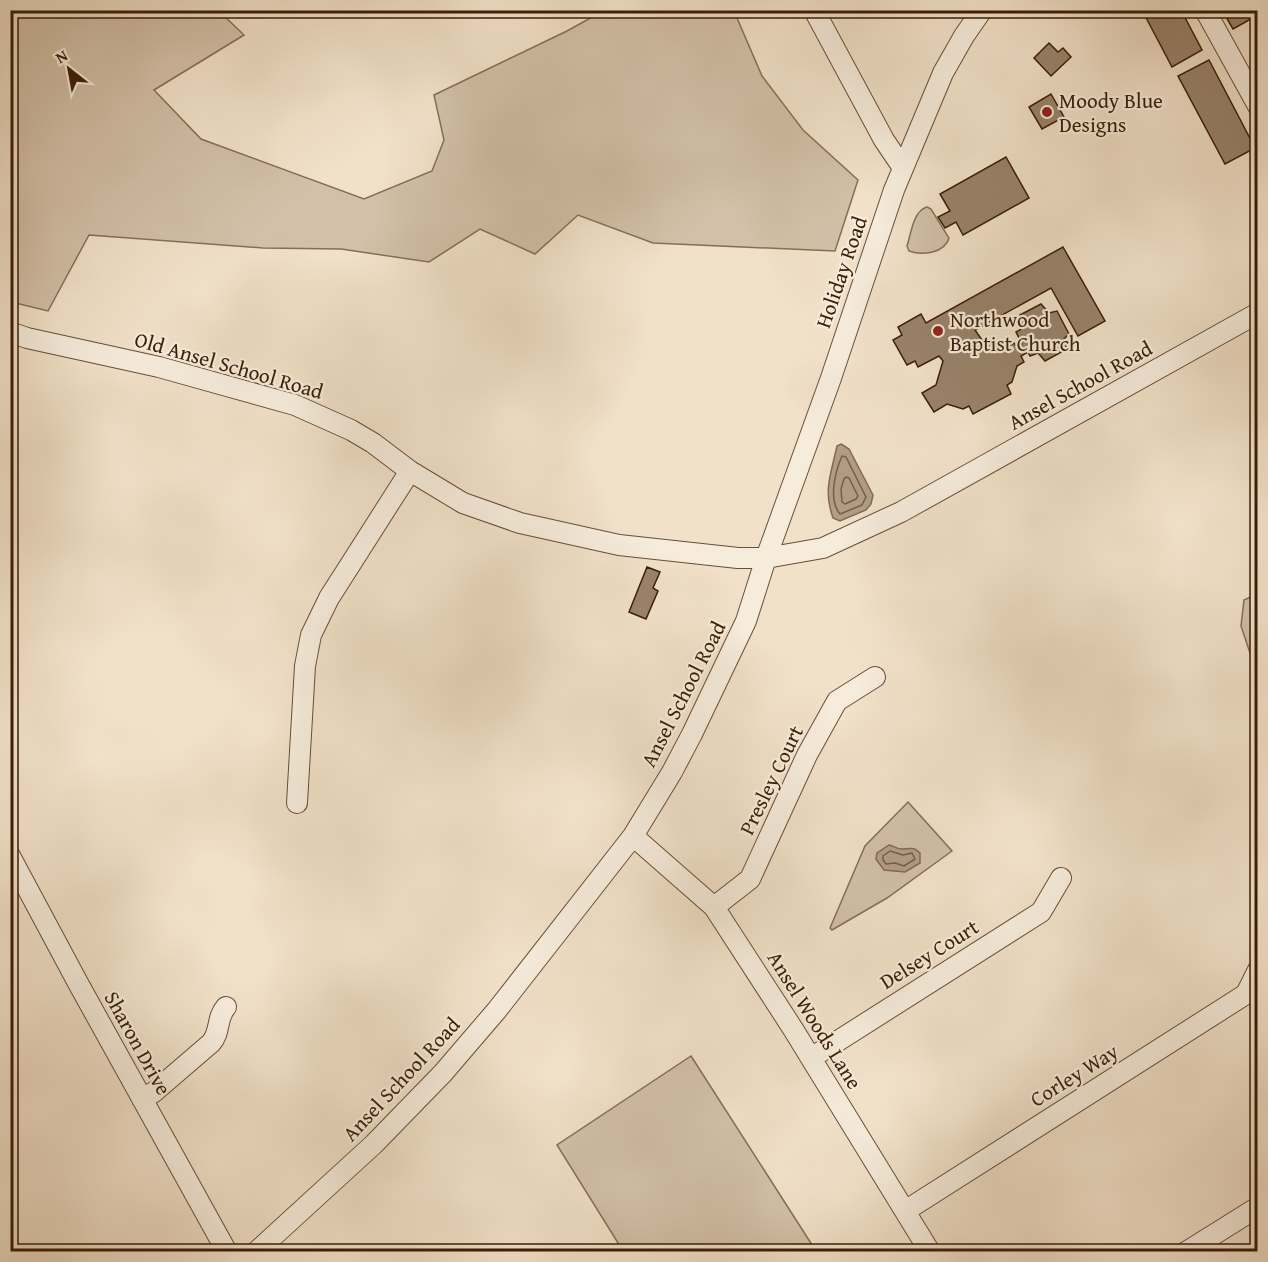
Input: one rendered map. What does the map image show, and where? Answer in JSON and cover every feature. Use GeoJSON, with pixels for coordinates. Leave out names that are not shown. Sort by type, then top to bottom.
{"type":"FeatureCollection","features":[{"type":"Feature","properties":{"kind":"street"},"geometry":{"type":"LineString","coordinates":[[814,10],[884,140],[903,168]]}},
{"type":"Feature","properties":{"kind":"street","name":"Holiday Road"},"geometry":{"type":"LineString","coordinates":[[766,558],[827,388],[874,244],[903,168],[943,73],[982,10]]}},
{"type":"Feature","properties":{"kind":"street"},"geometry":{"type":"LineString","coordinates":[[1205,10],[1257,106]]}},
{"type":"Feature","properties":{"kind":"street","name":"Ansel School Road"},"geometry":{"type":"LineString","coordinates":[[256,1251],[374,1144],[443,1073],[497,1010],[633,836],[692,734],[746,621],[766,558],[823,548],[901,512],[1257,313]]}},
{"type":"Feature","properties":{"kind":"street","name":"Old Ansel School Road"},"geometry":{"type":"LineString","coordinates":[[10,332],[27,338],[159,367],[295,405],[351,430],[442,492],[482,511],[562,534],[619,545],[738,558],[766,558]]}},
{"type":"Feature","properties":{"kind":"street"},"geometry":{"type":"LineString","coordinates":[[297,803],[305,666],[311,635],[329,598],[410,471]]}},
{"type":"Feature","properties":{"kind":"street","name":"Presley Court"},"geometry":{"type":"LineString","coordinates":[[714,907],[750,879],[807,755],[837,701],[875,677]]}},
{"type":"Feature","properties":{"kind":"street","name":"Ansel Woods Lane"},"geometry":{"type":"LineString","coordinates":[[633,836],[714,907],[811,1058],[930,1251]]}},
{"type":"Feature","properties":{"kind":"street","name":"Sharon Drive"},"geometry":{"type":"LineString","coordinates":[[10,856],[227,1251]]}},
{"type":"Feature","properties":{"kind":"street","name":"Delsey Court"},"geometry":{"type":"LineString","coordinates":[[811,1058],[1041,912],[1061,878]]}},
{"type":"Feature","properties":{"kind":"street","name":"Corley Way"},"geometry":{"type":"LineString","coordinates":[[905,1211],[1246,994],[1257,970]]}},
{"type":"Feature","properties":{"kind":"street"},"geometry":{"type":"LineString","coordinates":[[142,1099],[154,1092],[215,1038],[218,1020],[226,1007]]}},
{"type":"Feature","properties":{"kind":"street"},"geometry":{"type":"LineString","coordinates":[[1186,1251],[1257,1207]]}},
{"type":"Feature","properties":{"kind":"shaded area"},"geometry":{"type":"Polygon","coordinates":[[[11,10],[219,11],[244,35],[154,90],[201,139],[364,199],[432,171],[444,140],[434,95],[567,31],[603,11],[734,11],[762,76],[803,130],[858,180],[835,251],[653,243],[578,215],[535,254],[480,229],[429,262],[341,249],[263,248],[89,235],[48,311],[11,302],[11,10]]]}},
{"type":"Feature","properties":{"kind":"shaded area"},"geometry":{"type":"Polygon","coordinates":[[[927,207],[931,209],[949,238],[947,243],[932,252],[909,251],[907,246],[913,224],[922,209],[927,207]]]}},
{"type":"Feature","properties":{"kind":"shaded area"},"geometry":{"type":"Polygon","coordinates":[[[1257,594],[1257,674],[1241,626],[1244,600],[1257,594]]]}},
{"type":"Feature","properties":{"kind":"shaded area"},"geometry":{"type":"Polygon","coordinates":[[[908,802],[952,851],[887,898],[832,930],[830,928],[865,846],[908,802]]]}},
{"type":"Feature","properties":{"kind":"shaded area"},"geometry":{"type":"Polygon","coordinates":[[[691,1056],[816,1251],[623,1251],[557,1145],[691,1056]]]}},
{"type":"Feature","properties":{"kind":"water"},"geometry":{"type":"Polygon","coordinates":[[[841,444],[849,449],[873,495],[871,504],[866,510],[840,521],[833,518],[828,490],[837,446],[841,444]]]}},
{"type":"Feature","properties":{"kind":"water"},"geometry":{"type":"Polygon","coordinates":[[[889,845],[900,849],[916,849],[920,853],[920,863],[905,872],[884,870],[876,859],[877,853],[889,845]]]}},
{"type":"Feature","properties":{"kind":"building"},"geometry":{"type":"Polygon","coordinates":[[[1142,10],[1181,10],[1202,50],[1172,67],[1142,10]]]}},
{"type":"Feature","properties":{"kind":"building"},"geometry":{"type":"Polygon","coordinates":[[[1222,10],[1258,10],[1258,15],[1233,29],[1222,10]]]}},
{"type":"Feature","properties":{"kind":"building"},"geometry":{"type":"Polygon","coordinates":[[[1049,43],[1058,52],[1063,48],[1071,57],[1051,76],[1034,58],[1049,43]]]}},
{"type":"Feature","properties":{"kind":"building"},"geometry":{"type":"Polygon","coordinates":[[[1209,60],[1255,148],[1225,164],[1178,76],[1209,60]]]}},
{"type":"Feature","properties":{"kind":"building","name":"Moody Blue Designs"},"geometry":{"type":"Polygon","coordinates":[[[1051,94],[1064,117],[1042,129],[1029,107],[1051,94]]]}},
{"type":"Feature","properties":{"kind":"building"},"geometry":{"type":"Polygon","coordinates":[[[1006,157],[1029,198],[963,235],[956,222],[945,228],[938,217],[950,211],[940,194],[1006,157]]]}},
{"type":"Feature","properties":{"kind":"building","name":"Northwood Baptist Church"},"geometry":{"type":"Polygon","coordinates":[[[1063,247],[1105,321],[1078,336],[1051,288],[975,330],[982,340],[1007,347],[1014,343],[1017,348],[1022,344],[1016,332],[1023,328],[1020,315],[1041,304],[1049,313],[1057,311],[1069,334],[1064,339],[1067,349],[1045,361],[1038,353],[1030,356],[1028,352],[1021,356],[1024,362],[1017,366],[1012,382],[1007,385],[1011,394],[973,414],[969,406],[963,409],[947,404],[934,412],[922,393],[936,385],[943,361],[939,356],[918,367],[915,361],[907,365],[893,340],[902,335],[898,327],[921,314],[926,323],[1063,247]]]}},
{"type":"Feature","properties":{"kind":"building"},"geometry":{"type":"Polygon","coordinates":[[[647,567],[660,572],[653,588],[658,591],[646,619],[629,612],[647,567]]]}},
{"type":"Feature","properties":{"kind":"place","name":"Moody Blue Designs"},"geometry":{"type":"Point","coordinates":[1047,112]}},
{"type":"Feature","properties":{"kind":"place","name":"Northwood Baptist Church"},"geometry":{"type":"Point","coordinates":[938,331]}}]}
